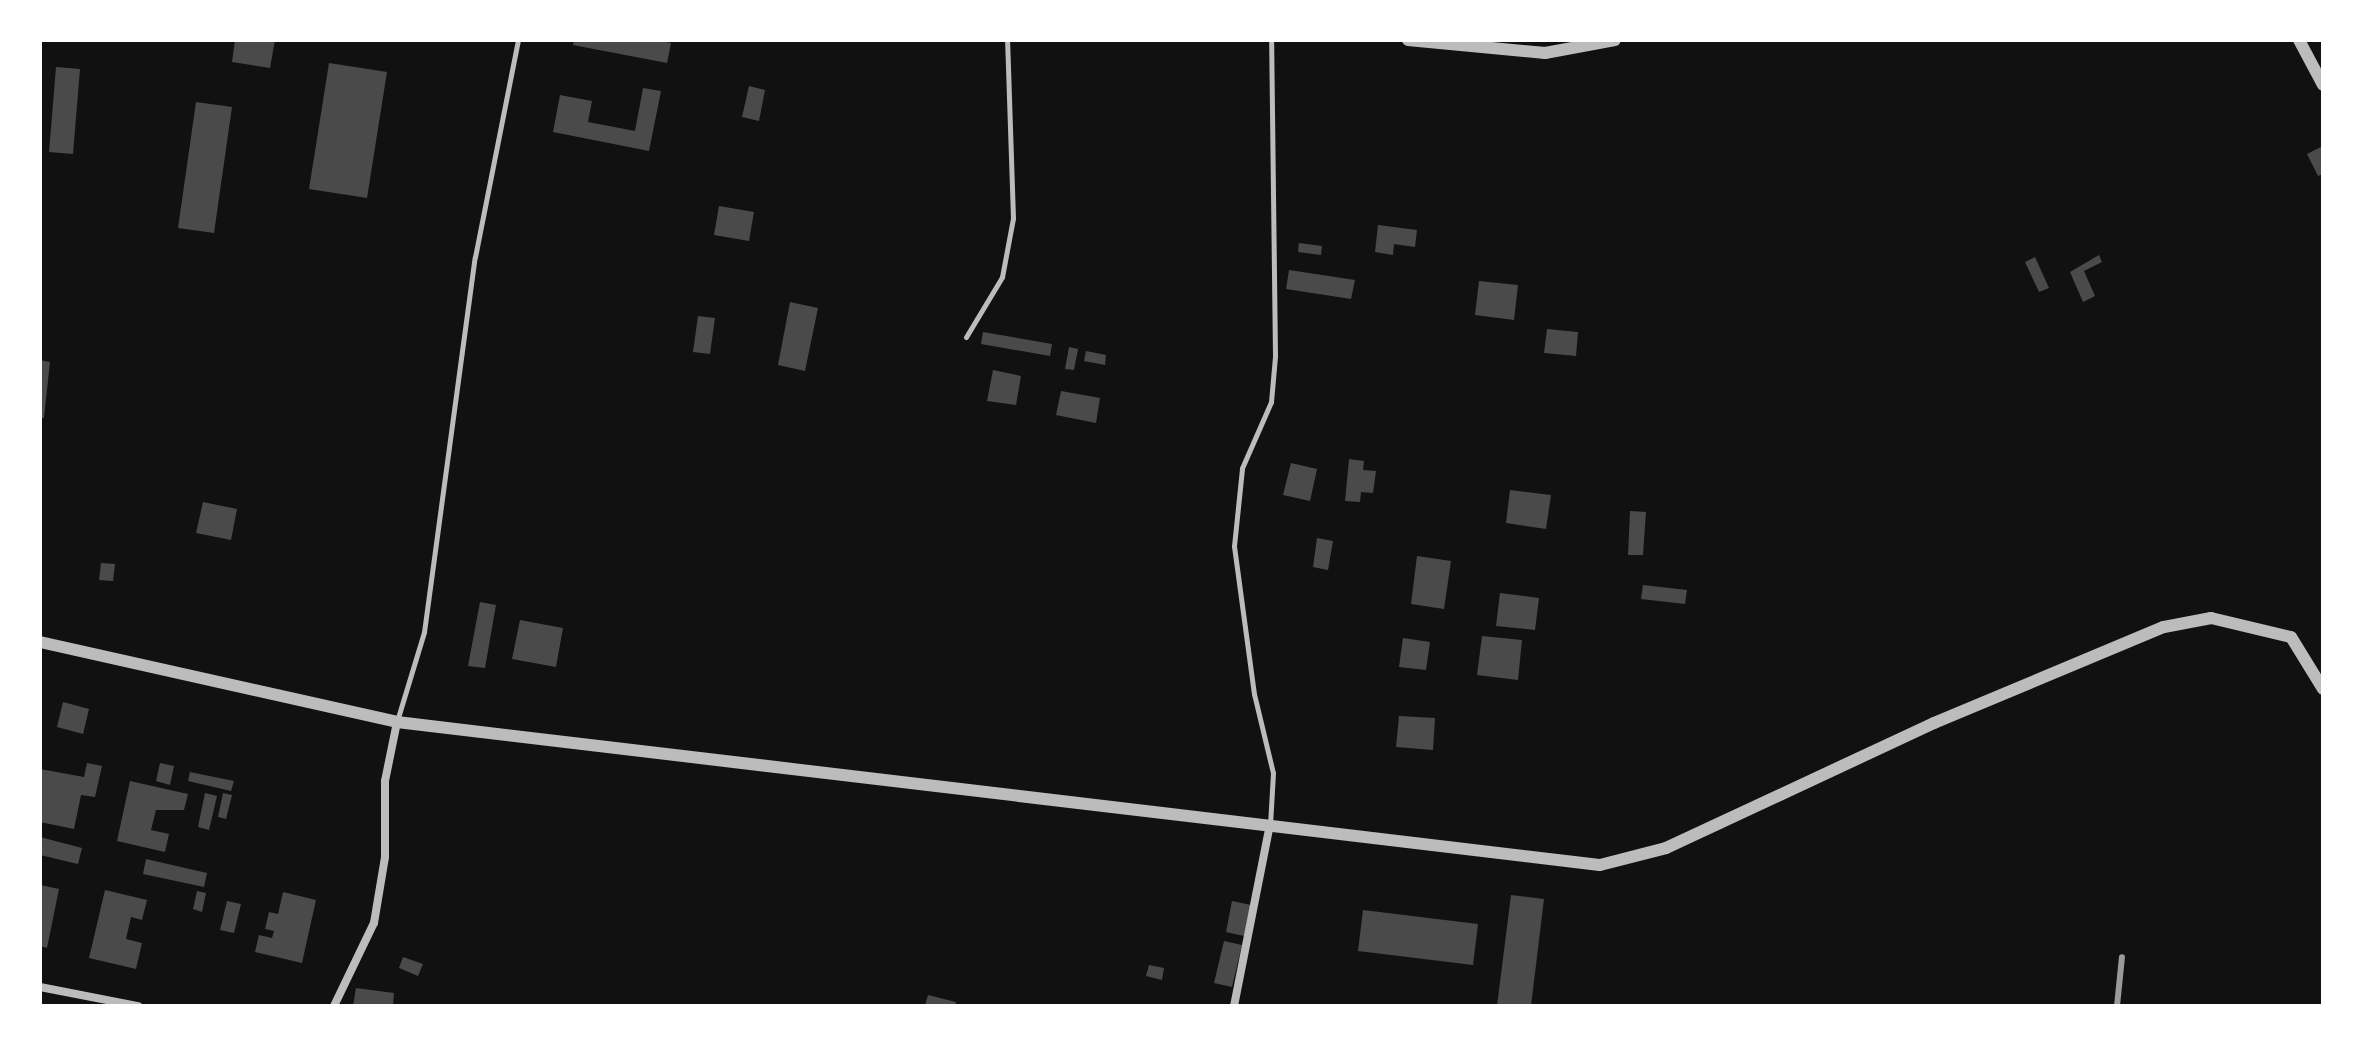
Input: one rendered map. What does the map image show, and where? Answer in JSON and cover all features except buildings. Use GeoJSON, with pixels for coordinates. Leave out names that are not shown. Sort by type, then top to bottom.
{"type":"FeatureCollection","features":[{"type":"Feature","properties":{"kind":"street"},"geometry":{"type":"LineString","coordinates":[[1408,40],[1545,53],[1615,40]]}},
{"type":"Feature","properties":{"kind":"street"},"geometry":{"type":"LineString","coordinates":[[2299,40],[2323,85]]}},
{"type":"Feature","properties":{"kind":"street"},"geometry":{"type":"LineString","coordinates":[[40,642],[397,722],[1600,865],[1666,848],[1934,723],[2164,627],[2211,618],[2291,637],[2323,689]]}},
{"type":"Feature","properties":{"kind":"street"},"geometry":{"type":"LineString","coordinates":[[334,1006],[374,923],[385,857],[385,781],[397,722]]}},
{"type":"Feature","properties":{"kind":"street"},"geometry":{"type":"LineString","coordinates":[[1234,1006],[1270,825]]}},
{"type":"Feature","properties":{"kind":"street"},"geometry":{"type":"LineString","coordinates":[[40,987],[138,1006]]}},
{"type":"Feature","properties":{"kind":"lane"},"geometry":{"type":"LineString","coordinates":[[397,722],[424,632],[475,257],[518,40]]}},
{"type":"Feature","properties":{"kind":"lane"},"geometry":{"type":"LineString","coordinates":[[966,337],[1002,277],[1013,218],[1007,40]]}},
{"type":"Feature","properties":{"kind":"lane"},"geometry":{"type":"LineString","coordinates":[[1270,825],[1273,773],[1254,694],[1234,546],[1242,468],[1271,402],[1275,356],[1271,40]]}},
{"type":"Feature","properties":{"kind":"railway"},"geometry":{"type":"LineString","coordinates":[[2117,1006],[2122,957]]}}]}
